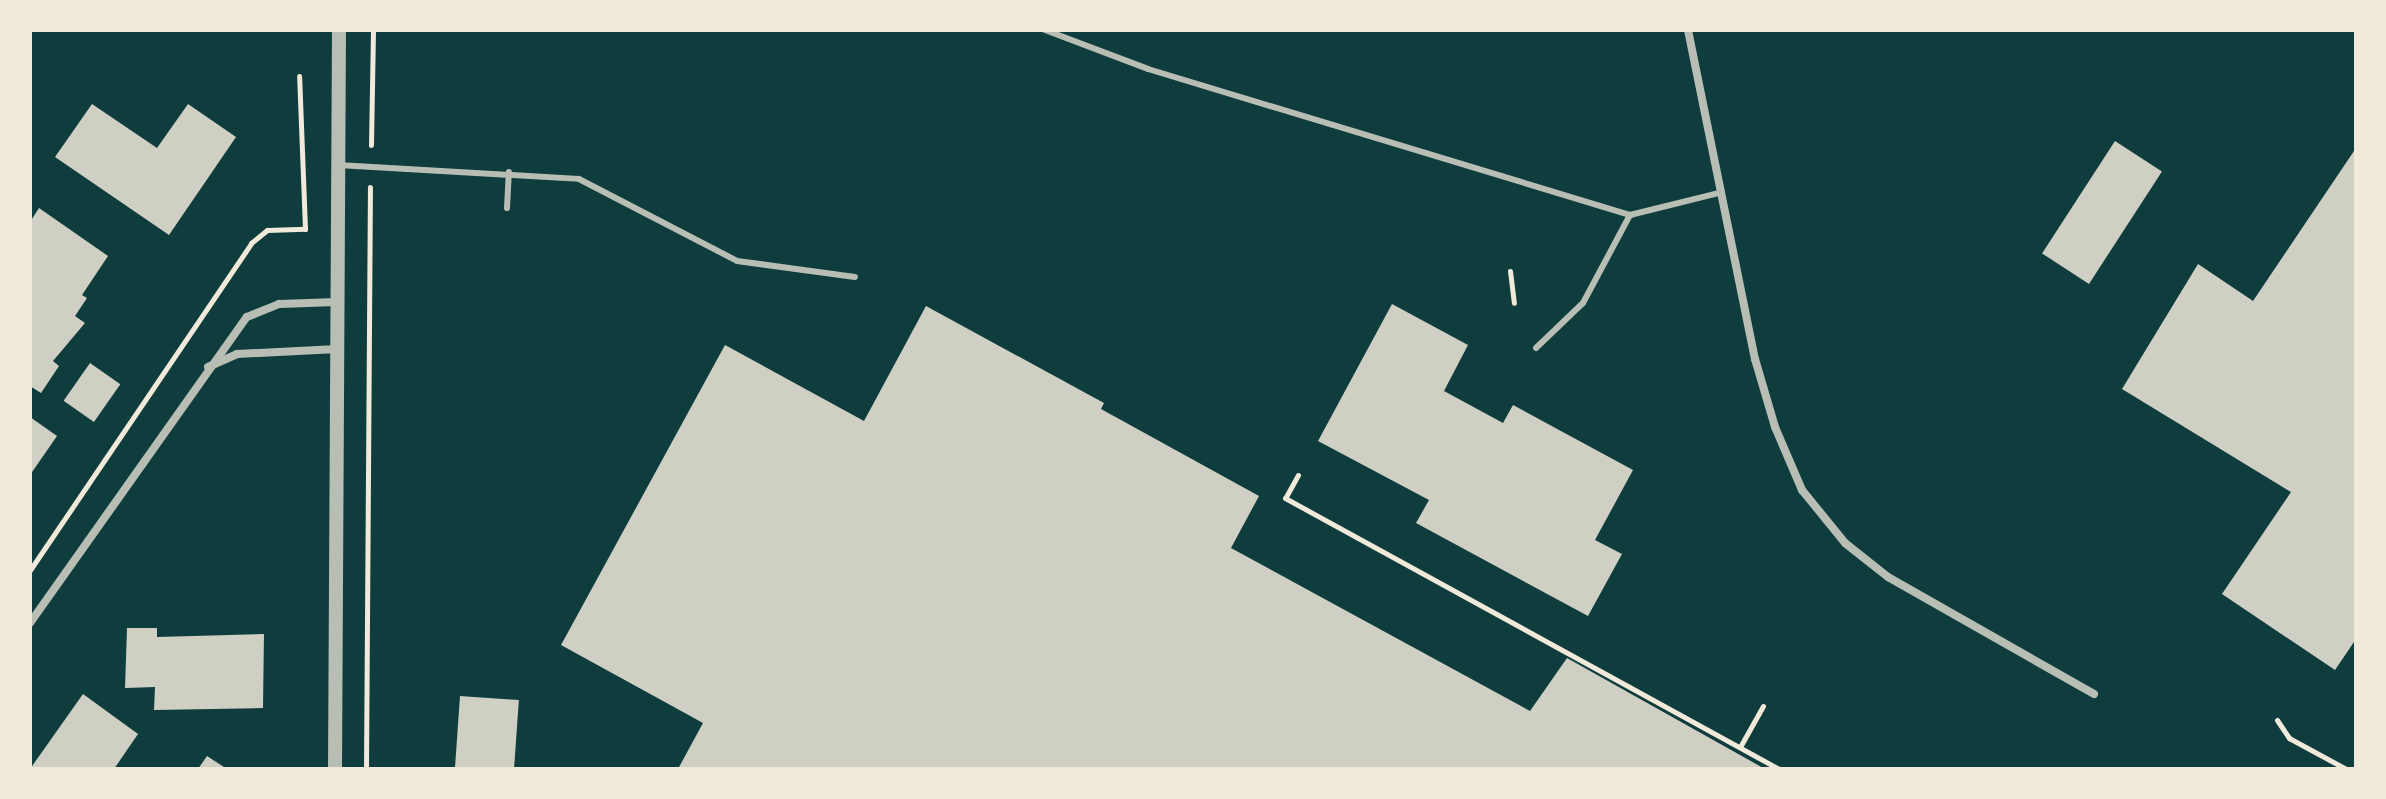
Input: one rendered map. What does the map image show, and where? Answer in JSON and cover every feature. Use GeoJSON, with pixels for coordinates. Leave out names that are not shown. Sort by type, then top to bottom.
{"type":"FeatureCollection","features":[{"type":"Feature","properties":{"kind":"street"},"geometry":{"type":"LineString","coordinates":[[335,769],[339,30]]}},
{"type":"Feature","properties":{"kind":"street"},"geometry":{"type":"LineString","coordinates":[[1688,30],[1719,193],[1762,389],[1787,460],[1816,512],[1888,577],[2094,694]]}},
{"type":"Feature","properties":{"kind":"street"},"geometry":{"type":"LineString","coordinates":[[30,623],[208,367],[247,317],[279,304],[337,302]]}},
{"type":"Feature","properties":{"kind":"street"},"geometry":{"type":"LineString","coordinates":[[208,367],[237,354],[337,349]]}},
{"type":"Feature","properties":{"kind":"lane"},"geometry":{"type":"LineString","coordinates":[[1045,30],[1148,69],[1630,215],[1719,193]]}},
{"type":"Feature","properties":{"kind":"lane"},"geometry":{"type":"LineString","coordinates":[[338,165],[509,172],[579,179],[737,261],[855,277]]}},
{"type":"Feature","properties":{"kind":"lane"},"geometry":{"type":"LineString","coordinates":[[507,208],[509,172]]}},
{"type":"Feature","properties":{"kind":"lane"},"geometry":{"type":"LineString","coordinates":[[1536,348],[1583,303],[1630,215]]}},
{"type":"Feature","properties":{"kind":"path"},"geometry":{"type":"LineString","coordinates":[[366,769],[373,30]]}},
{"type":"Feature","properties":{"kind":"path"},"geometry":{"type":"LineString","coordinates":[[30,570],[251,243],[267,230],[305,229],[299,76]]}},
{"type":"Feature","properties":{"kind":"path"},"geometry":{"type":"LineString","coordinates":[[1510,271],[1514,303]]}},
{"type":"Feature","properties":{"kind":"path"},"geometry":{"type":"LineString","coordinates":[[1298,475],[1285,498],[1779,769]]}},
{"type":"Feature","properties":{"kind":"path"},"geometry":{"type":"LineString","coordinates":[[1740,747],[1763,706]]}},
{"type":"Feature","properties":{"kind":"path"},"geometry":{"type":"LineString","coordinates":[[2277,720],[2289,738],[2346,769]]}},
{"type":"Feature","properties":{"kind":"path"},"geometry":{"type":"LineString","coordinates":[[2070,769],[2128,769]]}},
{"type":"Feature","properties":{"kind":"building"},"geometry":{"type":"Polygon","coordinates":[[[92,104],[157,148],[188,104],[236,137],[169,235],[55,157],[92,104]]]}},
{"type":"Feature","properties":{"kind":"building"},"geometry":{"type":"Polygon","coordinates":[[[2115,141],[2162,171],[2089,284],[2042,253],[2115,141]]]}},
{"type":"Feature","properties":{"kind":"building"},"geometry":{"type":"Polygon","coordinates":[[[2356,148],[2356,639],[2335,670],[2222,594],[2291,492],[2122,389],[2198,264],[2253,301],[2356,148]]]}},
{"type":"Feature","properties":{"kind":"building"},"geometry":{"type":"Polygon","coordinates":[[[39,208],[108,256],[82,295],[87,298],[75,316],[85,323],[53,361],[59,366],[41,393],[30,386],[30,222],[39,208]]]}},
{"type":"Feature","properties":{"kind":"building"},"geometry":{"type":"Polygon","coordinates":[[[1392,304],[1468,345],[1444,391],[1503,423],[1513,405],[1633,470],[1595,540],[1622,554],[1588,616],[1416,523],[1429,500],[1318,441],[1392,304]]]}},
{"type":"Feature","properties":{"kind":"building"},"geometry":{"type":"Polygon","coordinates":[[[926,306],[1104,403],[1101,409],[1259,496],[1231,548],[1530,711],[1567,658],[1765,769],[678,769],[703,723],[561,645],[725,345],[864,421],[926,306]]]}},
{"type":"Feature","properties":{"kind":"building"},"geometry":{"type":"Polygon","coordinates":[[[90,363],[120,384],[94,422],[64,401],[90,363]]]}},
{"type":"Feature","properties":{"kind":"building"},"geometry":{"type":"Polygon","coordinates":[[[30,417],[57,436],[30,475],[30,417]]]}},
{"type":"Feature","properties":{"kind":"building"},"geometry":{"type":"Polygon","coordinates":[[[127,628],[157,628],[157,637],[264,634],[263,708],[154,710],[155,687],[125,688],[127,628]]]}},
{"type":"Feature","properties":{"kind":"building"},"geometry":{"type":"Polygon","coordinates":[[[83,694],[138,734],[114,769],[30,769],[83,694]]]}},
{"type":"Feature","properties":{"kind":"building"},"geometry":{"type":"Polygon","coordinates":[[[460,696],[519,700],[514,769],[455,769],[460,696]]]}},
{"type":"Feature","properties":{"kind":"building"},"geometry":{"type":"Polygon","coordinates":[[[207,756],[227,769],[198,769],[207,756]]]}}]}
